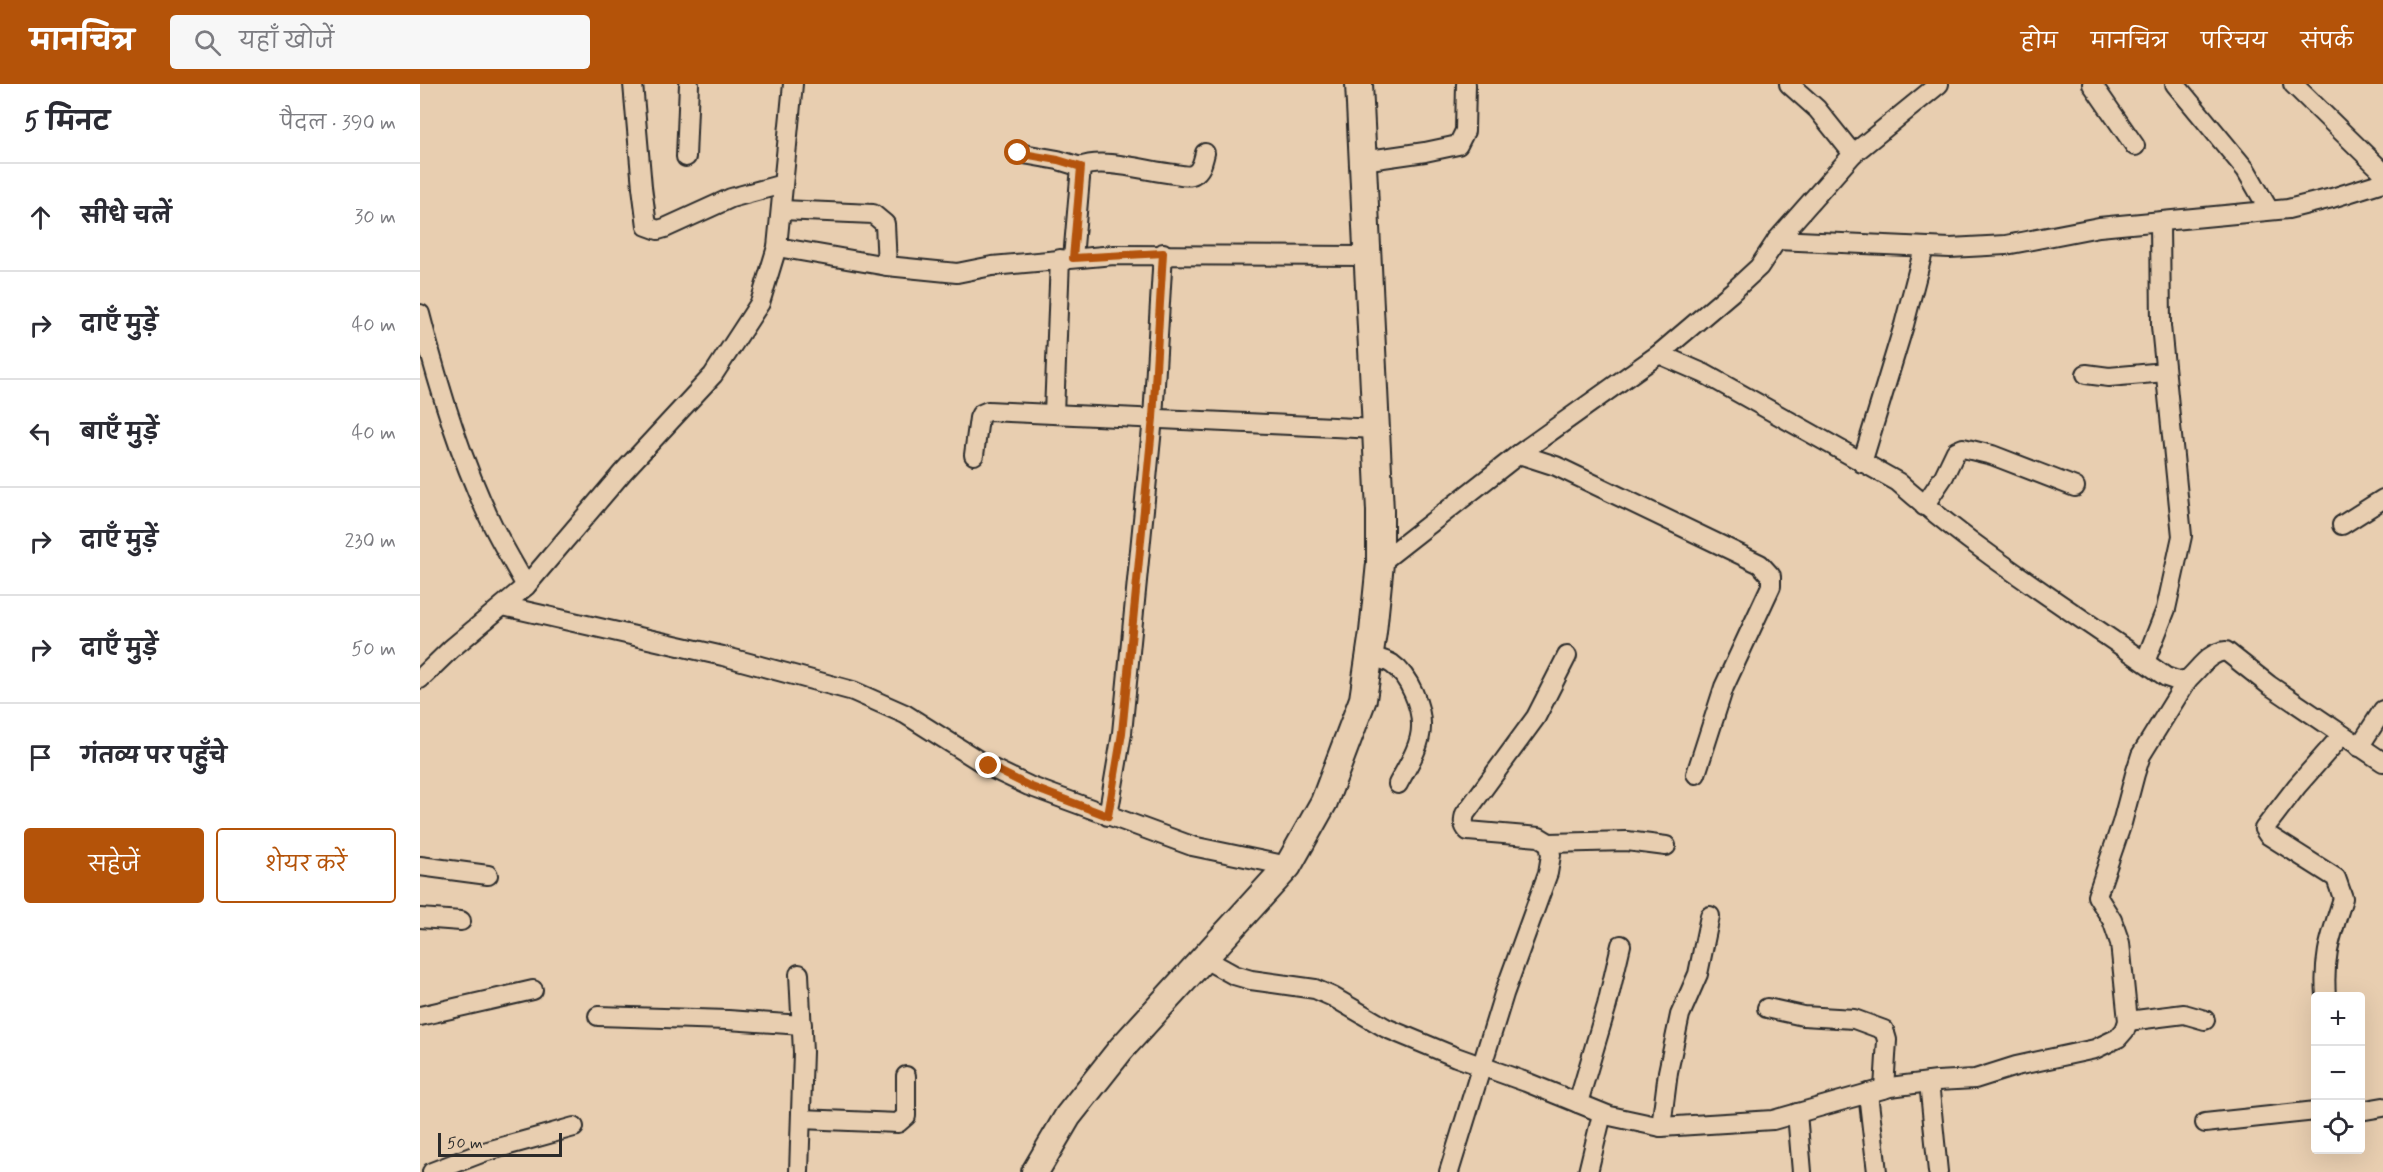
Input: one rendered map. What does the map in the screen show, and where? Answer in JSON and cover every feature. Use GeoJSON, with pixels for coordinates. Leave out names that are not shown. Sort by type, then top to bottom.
{"type":"FeatureCollection","features":[{"type":"Feature","properties":{"kind":"main road"},"geometry":{"type":"LineString","coordinates":[[1035,1172],[1068,1116],[1121,1049],[1288,866],[1329,792],[1363,699],[1380,563],[1377,429],[1366,256],[1359,84]]}},
{"type":"Feature","properties":{"kind":"street"},"geometry":{"type":"LineString","coordinates":[[633,84],[642,187],[647,226],[651,229],[665,228],[731,198],[783,184]]}},
{"type":"Feature","properties":{"kind":"street"},"geometry":{"type":"LineString","coordinates":[[686,157],[688,84]]}},
{"type":"Feature","properties":{"kind":"street"},"geometry":{"type":"LineString","coordinates":[[420,680],[451,649],[526,586],[623,472],[713,375],[760,303],[777,247],[793,84]]}},
{"type":"Feature","properties":{"kind":"street"},"geometry":{"type":"LineString","coordinates":[[1362,160],[1425,152],[1458,145],[1465,131],[1466,84]]}},
{"type":"Feature","properties":{"kind":"street"},"geometry":{"type":"LineString","coordinates":[[1789,84],[1817,109],[1853,154]]}},
{"type":"Feature","properties":{"kind":"street"},"geometry":{"type":"LineString","coordinates":[[1380,563],[1519,454],[1659,354],[1759,267],[1778,240],[1853,154],[1940,84]]}},
{"type":"Feature","properties":{"kind":"street"},"geometry":{"type":"LineString","coordinates":[[2092,84],[2135,146]]}},
{"type":"Feature","properties":{"kind":"street"},"geometry":{"type":"LineString","coordinates":[[2175,84],[2246,170],[2269,210]]}},
{"type":"Feature","properties":{"kind":"street"},"geometry":{"type":"LineString","coordinates":[[2293,84],[2383,172]]}},
{"type":"Feature","properties":{"kind":"street"},"geometry":{"type":"LineString","coordinates":[[1018,153],[1058,160],[1081,167],[1090,163],[1104,163],[1187,176],[1195,174],[1201,167],[1205,153]]}},
{"type":"Feature","properties":{"kind":"street"},"geometry":{"type":"LineString","coordinates":[[1054,413],[1067,258],[1081,167]]}},
{"type":"Feature","properties":{"kind":"street"},"geometry":{"type":"LineString","coordinates":[[1778,240],[1950,249],[2006,245],[2053,238],[2099,227],[2314,204],[2383,182]]}},
{"type":"Feature","properties":{"kind":"street"},"geometry":{"type":"LineString","coordinates":[[782,210],[873,214],[885,225],[887,266]]}},
{"type":"Feature","properties":{"kind":"street"},"geometry":{"type":"LineString","coordinates":[[2145,662],[2166,609],[2182,536],[2161,326],[2160,222]]}},
{"type":"Feature","properties":{"kind":"street"},"geometry":{"type":"LineString","coordinates":[[777,247],[887,266],[957,273],[992,266],[1067,258],[1163,253],[1366,256]]}},
{"type":"Feature","properties":{"kind":"street"},"geometry":{"type":"LineString","coordinates":[[1862,463],[1904,326],[1924,248]]}},
{"type":"Feature","properties":{"kind":"street"},"geometry":{"type":"LineString","coordinates":[[1108,816],[1122,733],[1153,418],[1163,253]]}},
{"type":"Feature","properties":{"kind":"street"},"geometry":{"type":"LineString","coordinates":[[420,314],[435,370],[468,468],[492,525],[526,586]]}},
{"type":"Feature","properties":{"kind":"street"},"geometry":{"type":"LineString","coordinates":[[1659,354],[1705,374],[1898,482],[1924,506],[2166,677],[2178,681],[2188,679]]}},
{"type":"Feature","properties":{"kind":"street"},"geometry":{"type":"LineString","coordinates":[[2086,374],[2109,377],[2165,372]]}},
{"type":"Feature","properties":{"kind":"street"},"geometry":{"type":"LineString","coordinates":[[974,455],[979,418],[984,412],[1054,413],[1377,429]]}},
{"type":"Feature","properties":{"kind":"street"},"geometry":{"type":"LineString","coordinates":[[1924,506],[1944,476],[1956,452],[1963,448],[1992,455],[2075,487]]}},
{"type":"Feature","properties":{"kind":"street"},"geometry":{"type":"LineString","coordinates":[[1519,454],[1556,466],[1766,567],[1771,576],[1771,586],[1725,687],[1696,774]]}},
{"type":"Feature","properties":{"kind":"street"},"geometry":{"type":"LineString","coordinates":[[2343,525],[2383,499]]}},
{"type":"Feature","properties":{"kind":"street"},"geometry":{"type":"LineString","coordinates":[[503,606],[723,656],[854,691],[904,714],[980,761],[1019,781],[1192,846],[1288,866]]}},
{"type":"Feature","properties":{"kind":"street"},"geometry":{"type":"LineString","coordinates":[[1205,959],[1234,975],[1251,980],[1315,989],[1386,1028],[1602,1114],[1661,1127],[1773,1120],[1876,1091],[1929,1082],[1975,1079],[2016,1066],[2095,1049],[2118,1038],[2125,1030],[2128,1021],[2120,943],[2112,920],[2097,896],[2122,824],[2141,755],[2188,679],[2205,660],[2218,651],[2226,651],[2269,686],[2383,762]]}},
{"type":"Feature","properties":{"kind":"street"},"geometry":{"type":"LineString","coordinates":[[1370,656],[1391,663],[1401,673],[1419,708],[1422,728],[1414,752],[1398,783]]}},
{"type":"Feature","properties":{"kind":"street"},"geometry":{"type":"LineString","coordinates":[[1567,656],[1536,717],[1465,814],[1464,827],[1468,831],[1539,837],[1548,843],[1627,841],[1666,846]]}},
{"type":"Feature","properties":{"kind":"street"},"geometry":{"type":"LineString","coordinates":[[2360,747],[2383,710]]}},
{"type":"Feature","properties":{"kind":"street"},"geometry":{"type":"LineString","coordinates":[[2326,992],[2324,969],[2326,952],[2343,898],[2342,890],[2336,878],[2268,835],[2264,829],[2269,819],[2296,786],[2342,735]]}},
{"type":"Feature","properties":{"kind":"street"},"geometry":{"type":"LineString","coordinates":[[1449,1172],[1481,1066],[1548,873],[1551,855],[1548,843]]}},
{"type":"Feature","properties":{"kind":"street"},"geometry":{"type":"LineString","coordinates":[[420,866],[488,874]]}},
{"type":"Feature","properties":{"kind":"street"},"geometry":{"type":"LineString","coordinates":[[1661,1127],[1668,1072],[1680,1015],[1698,974],[1710,916]]}},
{"type":"Feature","properties":{"kind":"street"},"geometry":{"type":"LineString","coordinates":[[420,918],[461,921]]}},
{"type":"Feature","properties":{"kind":"street"},"geometry":{"type":"LineString","coordinates":[[1578,1104],[1607,1005],[1621,945]]}},
{"type":"Feature","properties":{"kind":"street"},"geometry":{"type":"LineString","coordinates":[[799,974],[802,1025],[799,1172]]}},
{"type":"Feature","properties":{"kind":"street"},"geometry":{"type":"LineString","coordinates":[[420,1016],[532,990]]}},
{"type":"Feature","properties":{"kind":"street"},"geometry":{"type":"LineString","coordinates":[[1767,1008],[1803,1016],[1854,1019],[1884,1030],[1887,1040],[1876,1091],[1877,1172]]}},
{"type":"Feature","properties":{"kind":"street"},"geometry":{"type":"LineString","coordinates":[[2128,1021],[2184,1014],[2205,1020]]}},
{"type":"Feature","properties":{"kind":"street"},"geometry":{"type":"LineString","coordinates":[[598,1016],[802,1025]]}},
{"type":"Feature","properties":{"kind":"street"},"geometry":{"type":"LineString","coordinates":[[801,1119],[898,1123],[906,1116],[906,1076]]}},
{"type":"Feature","properties":{"kind":"street"},"geometry":{"type":"LineString","coordinates":[[1929,1082],[1938,1172]]}},
{"type":"Feature","properties":{"kind":"street"},"geometry":{"type":"LineString","coordinates":[[2365,1110],[2383,1107]]}},
{"type":"Feature","properties":{"kind":"street"},"geometry":{"type":"LineString","coordinates":[[2205,1123],[2311,1112]]}},
{"type":"Feature","properties":{"kind":"street"},"geometry":{"type":"LineString","coordinates":[[1797,1113],[1802,1172]]}},
{"type":"Feature","properties":{"kind":"street"},"geometry":{"type":"LineString","coordinates":[[1588,1172],[1602,1114]]}},
{"type":"Feature","properties":{"kind":"street"},"geometry":{"type":"LineString","coordinates":[[432,1172],[484,1152],[574,1127]]}},
{"type":"Feature","properties":{"kind":"route"},"geometry":{"type":"LineString","coordinates":[[989,766],[1029,786],[1108,816],[1122,733],[1153,418],[1163,253],[1073,258],[1081,167],[1058,160],[1018,153]]}}]}
